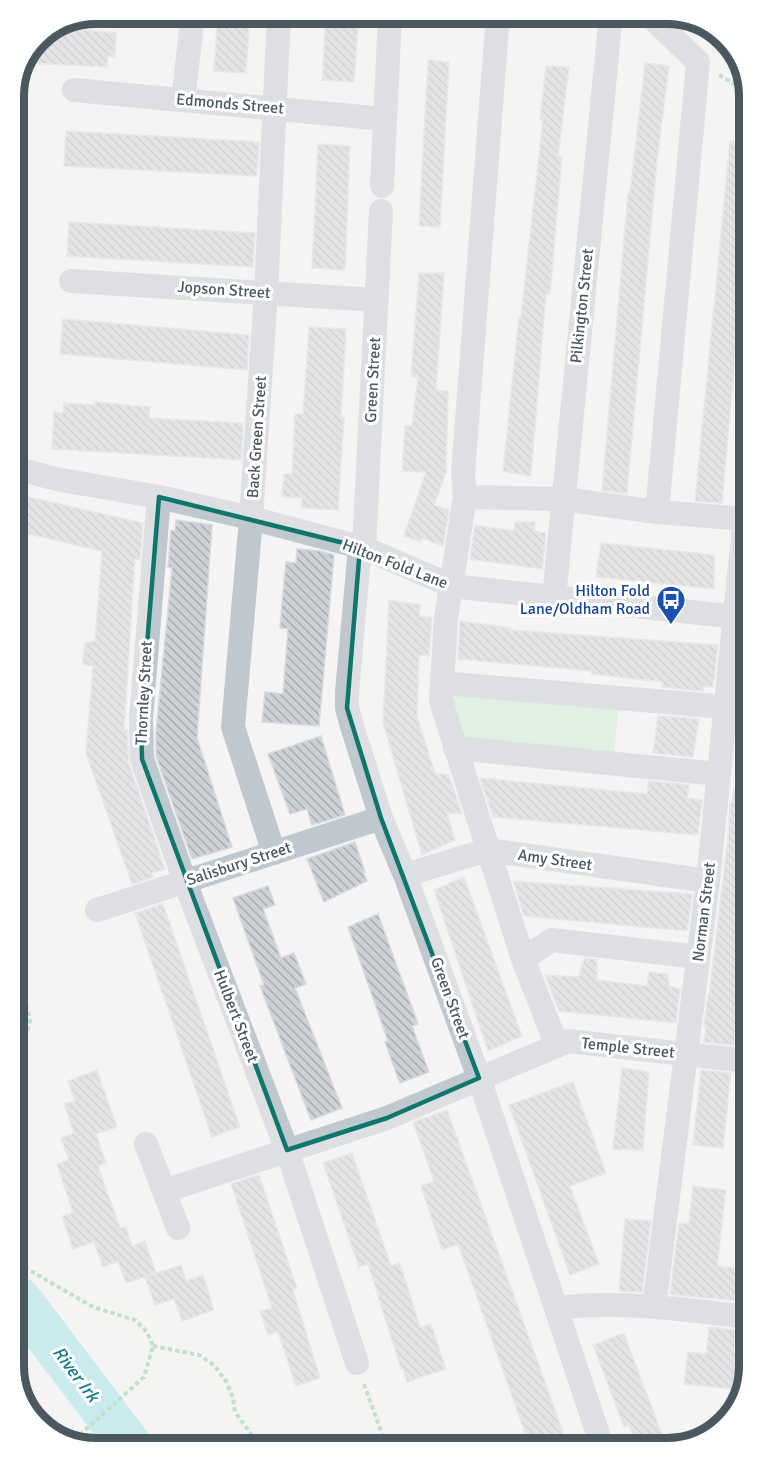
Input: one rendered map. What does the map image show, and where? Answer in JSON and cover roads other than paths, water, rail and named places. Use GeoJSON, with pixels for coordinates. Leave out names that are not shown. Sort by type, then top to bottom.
{"type":"FeatureCollection","features":[{"type":"Feature","properties":{"kind":"street"},"geometry":{"type":"LineString","coordinates":[[183,100],[192,24]]}},
{"type":"Feature","properties":{"kind":"street","name":"Back Green Street"},"geometry":{"type":"LineString","coordinates":[[274,853],[233,727],[251,518],[266,293],[278,24]]}},
{"type":"Feature","properties":{"kind":"street"},"geometry":{"type":"LineString","coordinates":[[382,186],[390,24]]}},
{"type":"Feature","properties":{"kind":"street"},"geometry":{"type":"LineString","coordinates":[[497,24],[463,473],[465,497],[446,618],[441,700],[523,959],[557,1046]]}},
{"type":"Feature","properties":{"kind":"street","name":"Pilkington Street"},"geometry":{"type":"LineString","coordinates":[[554,598],[610,24]]}},
{"type":"Feature","properties":{"kind":"street"},"geometry":{"type":"LineString","coordinates":[[657,512],[698,62],[658,24]]}},
{"type":"Feature","properties":{"kind":"street","name":"Edmonds Street"},"geometry":{"type":"LineString","coordinates":[[74,90],[385,119]]}},
{"type":"Feature","properties":{"kind":"street","name":"Green Street"},"geometry":{"type":"LineString","coordinates":[[381,211],[362,548],[347,708],[381,818],[405,875],[479,1078],[558,1308],[599,1438]]}},
{"type":"Feature","properties":{"kind":"street","name":"Jopson Street"},"geometry":{"type":"LineString","coordinates":[[71,281],[377,300]]}},
{"type":"Feature","properties":{"kind":"street","name":"Hilton Fold Lane"},"geometry":{"type":"LineString","coordinates":[[24,470],[251,518],[362,548],[452,586],[739,618]]}},
{"type":"Feature","properties":{"kind":"street","name":"Thornley Street"},"geometry":{"type":"LineString","coordinates":[[159,497],[140,739],[142,759],[185,882]]}},
{"type":"Feature","properties":{"kind":"street"},"geometry":{"type":"LineString","coordinates":[[465,497],[563,499],[657,512],[739,517]]}},
{"type":"Feature","properties":{"kind":"street","name":"Norman Street"},"geometry":{"type":"LineString","coordinates":[[654,1307],[708,881],[725,707],[739,624]]}},
{"type":"Feature","properties":{"kind":"street"},"geometry":{"type":"LineString","coordinates":[[442,682],[725,707]]}},
{"type":"Feature","properties":{"kind":"street"},"geometry":{"type":"LineString","coordinates":[[455,748],[719,774]]}},
{"type":"Feature","properties":{"kind":"street","name":"Salisbury Street"},"geometry":{"type":"LineString","coordinates":[[97,910],[381,818]]}},
{"type":"Feature","properties":{"kind":"street","name":"Amy Street"},"geometry":{"type":"LineString","coordinates":[[405,875],[487,850],[708,881]]}},
{"type":"Feature","properties":{"kind":"street","name":"Hulbert Street"},"geometry":{"type":"LineString","coordinates":[[185,882],[287,1150],[357,1363]]}},
{"type":"Feature","properties":{"kind":"street"},"geometry":{"type":"LineString","coordinates":[[523,959],[552,940],[698,957]]}},
{"type":"Feature","properties":{"kind":"street","name":"Temple Street"},"geometry":{"type":"LineString","coordinates":[[479,1078],[568,1041],[739,1059]]}},
{"type":"Feature","properties":{"kind":"street"},"geometry":{"type":"LineString","coordinates":[[164,1191],[387,1118],[479,1078]]}},
{"type":"Feature","properties":{"kind":"street"},"geometry":{"type":"LineString","coordinates":[[146,1144],[178,1228]]}},
{"type":"Feature","properties":{"kind":"street"},"geometry":{"type":"LineString","coordinates":[[558,1308],[654,1307],[739,1316]]}},
{"type":"Feature","properties":{"kind":"waterway","name":"River Irk"},"geometry":{"type":"LineString","coordinates":[[24,1306],[124,1438]]}},
{"type":"Feature","properties":{"kind":"place","name":"Hilton Fold Lane/Oldham Road"},"geometry":{"type":"Point","coordinates":[671,626]}}]}
